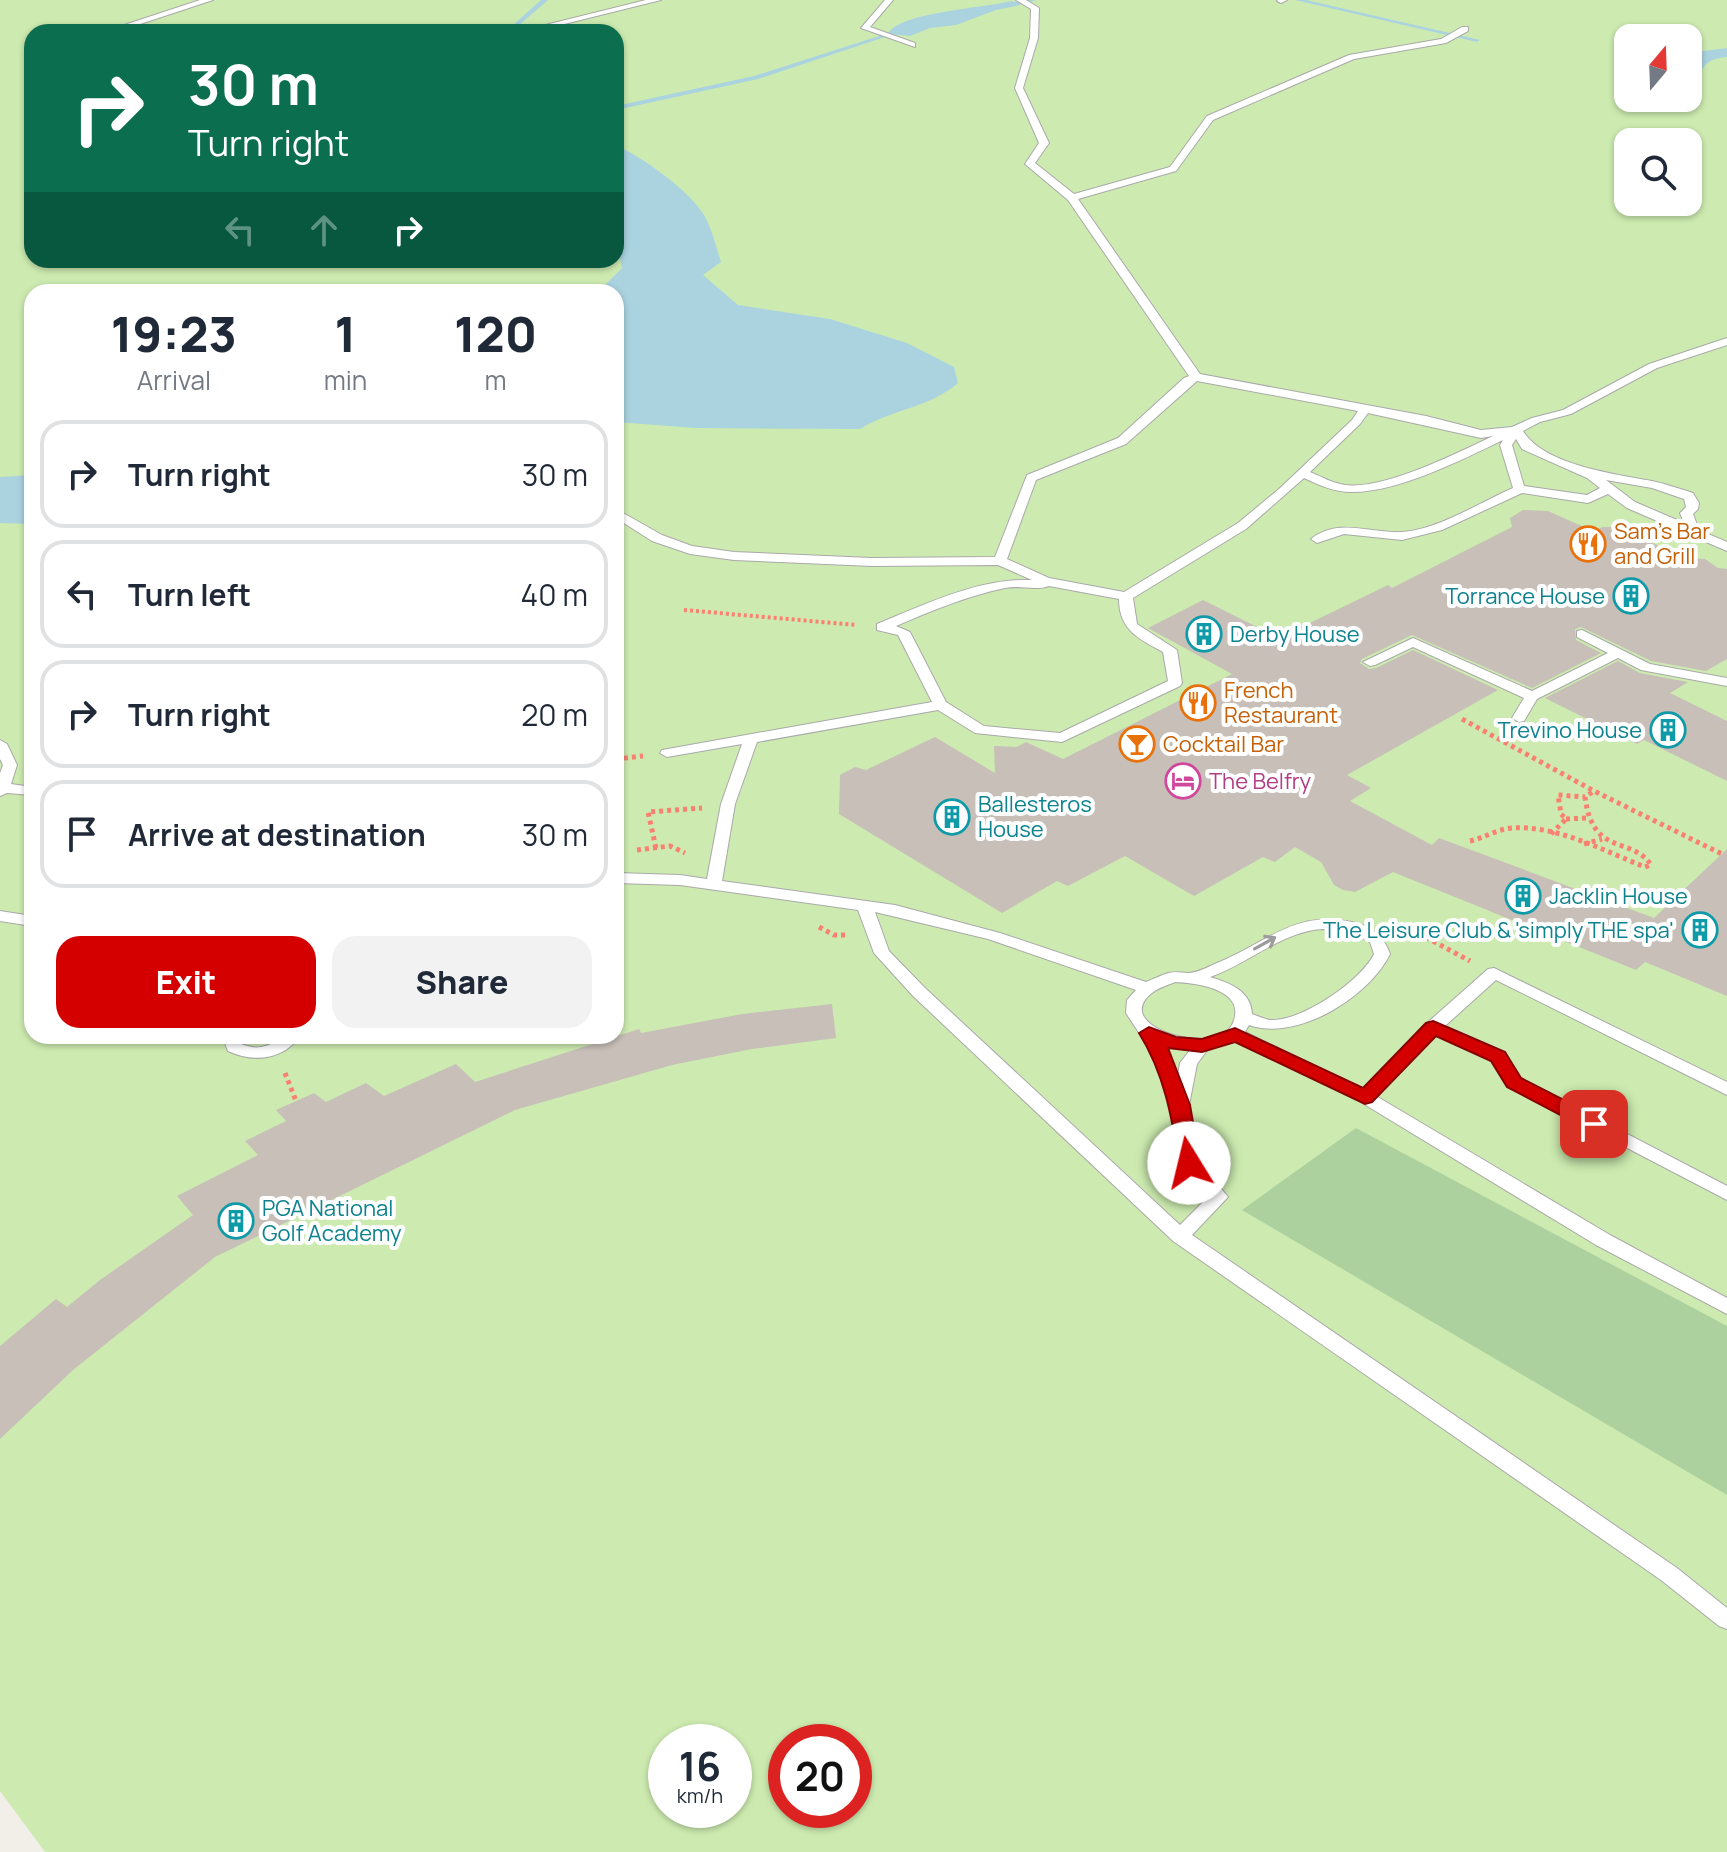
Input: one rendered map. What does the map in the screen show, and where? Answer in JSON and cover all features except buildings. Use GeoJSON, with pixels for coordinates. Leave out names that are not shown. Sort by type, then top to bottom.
{"type":"FeatureCollection","features":[{"type":"Feature","properties":{"kind":"lane"},"geometry":{"type":"LineString","coordinates":[[132,24],[209,0]]}},
{"type":"Feature","properties":{"kind":"lane"},"geometry":{"type":"LineString","coordinates":[[553,24],[657,0]]}},
{"type":"Feature","properties":{"kind":"lane"},"geometry":{"type":"LineString","coordinates":[[889,0],[865,28],[912,45]]}},
{"type":"Feature","properties":{"kind":"lane"},"geometry":{"type":"LineString","coordinates":[[1026,2],[1036,14],[1035,31],[1019,88],[1044,143],[1030,164],[1072,198],[1196,377]]}},
{"type":"Feature","properties":{"kind":"lane"},"geometry":{"type":"LineString","coordinates":[[1072,198],[1173,169],[1210,118],[1352,57],[1443,41],[1465,29]]}},
{"type":"Feature","properties":{"kind":"lane"},"geometry":{"type":"LineString","coordinates":[[1302,473],[1328,485],[1348,489],[1377,487],[1482,439],[1567,412],[1653,366],[1727,341]]}},
{"type":"Feature","properties":{"kind":"lane"},"geometry":{"type":"LineString","coordinates":[[1008,583],[1000,561],[1031,478],[1122,441],[1188,380],[1196,377],[1365,409],[1506,445],[1526,446],[1591,475],[1631,505]]}},
{"type":"Feature","properties":{"kind":"lane"},"geometry":{"type":"LineString","coordinates":[[624,518],[657,538],[690,550],[734,556],[840,561],[1000,561],[1046,581],[1126,596],[1275,502],[1356,422],[1365,409]]}},
{"type":"Feature","properties":{"kind":"lane"},"geometry":{"type":"LineString","coordinates":[[1516,430],[1506,445],[1520,489]]}},
{"type":"Feature","properties":{"kind":"lane"},"geometry":{"type":"LineString","coordinates":[[1516,430],[1526,446]]}},
{"type":"Feature","properties":{"kind":"lane"},"geometry":{"type":"LineString","coordinates":[[1591,475],[1663,487],[1689,496],[1692,509],[1686,513],[1693,531]]}},
{"type":"Feature","properties":{"kind":"lane"},"geometry":{"type":"LineString","coordinates":[[1588,499],[1600,495],[1609,486]]}},
{"type":"Feature","properties":{"kind":"lane"},"geometry":{"type":"LineString","coordinates":[[1317,539],[1343,530],[1402,536],[1438,527],[1520,489],[1631,505],[1727,547]]}},
{"type":"Feature","properties":{"kind":"lane"},"geometry":{"type":"LineString","coordinates":[[882,627],[939,603],[1008,583],[1044,584],[1046,581]]}},
{"type":"Feature","properties":{"kind":"lane"},"geometry":{"type":"LineString","coordinates":[[882,627],[903,632],[940,705],[980,730],[1062,738],[1175,683],[1170,650],[1133,630],[1125,614],[1126,596]]}},
{"type":"Feature","properties":{"kind":"lane"},"geometry":{"type":"LineString","coordinates":[[1582,634],[1646,667],[1727,682]]}},
{"type":"Feature","properties":{"kind":"lane"},"geometry":{"type":"LineString","coordinates":[[1370,662],[1413,642],[1532,696]]}},
{"type":"Feature","properties":{"kind":"lane"},"geometry":{"type":"LineString","coordinates":[[1519,718],[1532,696],[1618,653]]}},
{"type":"Feature","properties":{"kind":"lane"},"geometry":{"type":"LineString","coordinates":[[906,710],[931,690]]}},
{"type":"Feature","properties":{"kind":"lane"},"geometry":{"type":"LineString","coordinates":[[667,753],[940,705]]}},
{"type":"Feature","properties":{"kind":"lane"},"geometry":{"type":"LineString","coordinates":[[714,884],[728,804],[751,738]]}},
{"type":"Feature","properties":{"kind":"lane"},"geometry":{"type":"LineString","coordinates":[[0,744],[10,765],[1,790],[24,791]]}},
{"type":"Feature","properties":{"kind":"lane"},"geometry":{"type":"LineString","coordinates":[[624,878],[714,884],[895,910],[994,936],[1144,987],[1173,977],[1211,981],[1232,992],[1244,1008],[1245,1017],[1235,1034],[1215,1043],[1202,1046],[1173,1043],[1149,1033]]}},
{"type":"Feature","properties":{"kind":"lane"},"geometry":{"type":"LineString","coordinates":[[865,907],[882,953],[919,992],[1180,1236],[1669,1574],[1727,1620]]}},
{"type":"Feature","properties":{"kind":"lane"},"geometry":{"type":"LineString","coordinates":[[0,916],[24,920]]}},
{"type":"Feature","properties":{"kind":"lane"},"geometry":{"type":"LineString","coordinates":[[1195,977],[1234,962],[1269,939],[1302,927],[1336,925],[1370,934],[1379,943],[1381,955],[1363,985],[1348,996],[1287,1023],[1270,1026],[1245,1017]]}},
{"type":"Feature","properties":{"kind":"lane"},"geometry":{"type":"LineString","coordinates":[[1365,1097],[1433,1027],[1494,973],[1727,1089]]}},
{"type":"Feature","properties":{"kind":"lane"},"geometry":{"type":"LineString","coordinates":[[1144,987],[1133,1006],[1136,1020],[1149,1033],[1162,1054],[1180,1105],[1189,1163],[1219,1197],[1180,1236]]}},
{"type":"Feature","properties":{"kind":"lane"},"geometry":{"type":"LineString","coordinates":[[1433,1027],[1499,1056],[1514,1082],[1727,1194]]}},
{"type":"Feature","properties":{"kind":"lane"},"geometry":{"type":"LineString","coordinates":[[1235,1034],[1365,1097],[1603,1240],[1727,1307]]}},
{"type":"Feature","properties":{"kind":"lane"},"geometry":{"type":"LineString","coordinates":[[233,1044],[252,1054],[276,1050],[283,1044]]}},
{"type":"Feature","properties":{"kind":"lane"},"geometry":{"type":"LineString","coordinates":[[1180,1105],[1189,1063],[1202,1046]]}},
{"type":"Feature","properties":{"kind":"path"},"geometry":{"type":"LineString","coordinates":[[684,610],[882,627]]}},
{"type":"Feature","properties":{"kind":"path"},"geometry":{"type":"LineString","coordinates":[[1462,719],[1594,791],[1722,854]]}},
{"type":"Feature","properties":{"kind":"path"},"geometry":{"type":"LineString","coordinates":[[1566,819],[1561,814],[1558,795],[1585,797],[1594,791]]}},
{"type":"Feature","properties":{"kind":"path"},"geometry":{"type":"LineString","coordinates":[[1470,841],[1514,828],[1551,834],[1645,867],[1651,865],[1647,859],[1602,839],[1586,818],[1585,797]]}},
{"type":"Feature","properties":{"kind":"path"},"geometry":{"type":"LineString","coordinates":[[656,848],[648,812],[711,807]]}},
{"type":"Feature","properties":{"kind":"path"},"geometry":{"type":"LineString","coordinates":[[1551,834],[1566,819],[1586,818]]}},
{"type":"Feature","properties":{"kind":"path"},"geometry":{"type":"LineString","coordinates":[[1583,844],[1602,839]]}},
{"type":"Feature","properties":{"kind":"path"},"geometry":{"type":"LineString","coordinates":[[1370,934],[1418,933],[1494,973]]}},
{"type":"Feature","properties":{"kind":"green space","name":"The Belfry"},"geometry":{"type":"Polygon","coordinates":[[[0,0],[1727,0],[1727,1852],[45,1852],[0,1791],[0,0]]]}},
{"type":"Feature","properties":{"kind":"green space"},"geometry":{"type":"Polygon","coordinates":[[[1356,1128],[1727,1326],[1727,1495],[1242,1210],[1356,1128]]]}},
{"type":"Feature","properties":{"kind":"water"},"geometry":{"type":"Polygon","coordinates":[[[1011,1],[1021,5],[910,36],[888,34],[895,27],[925,16],[1011,1]]]}},
{"type":"Feature","properties":{"kind":"water"},"geometry":{"type":"Polygon","coordinates":[[[1727,48],[1727,57],[1711,61],[1702,70],[1702,51],[1727,48]]]}},
{"type":"Feature","properties":{"kind":"water"},"geometry":{"type":"Polygon","coordinates":[[[624,149],[664,175],[697,205],[709,226],[721,262],[703,275],[738,305],[830,319],[907,343],[954,367],[958,383],[935,398],[860,429],[695,428],[624,423],[624,284],[606,284],[624,268],[624,149]]]}},
{"type":"Feature","properties":{"kind":"water"},"geometry":{"type":"Polygon","coordinates":[[[24,476],[24,524],[0,523],[0,477],[24,476]]]}},
{"type":"Feature","properties":{"kind":"waterway"},"geometry":{"type":"LineString","coordinates":[[517,24],[545,0]]}},
{"type":"Feature","properties":{"kind":"waterway"},"geometry":{"type":"LineString","coordinates":[[1003,5],[1035,0]]}},
{"type":"Feature","properties":{"kind":"waterway"},"geometry":{"type":"LineString","coordinates":[[1298,0],[1477,40]]}},
{"type":"Feature","properties":{"kind":"waterway"},"geometry":{"type":"LineString","coordinates":[[624,106],[756,78],[900,31]]}},
{"type":"Feature","properties":{"kind":"place","name":"Sam's Bar and Grill"},"geometry":{"type":"Point","coordinates":[1588,544]}},
{"type":"Feature","properties":{"kind":"place","name":"Torrance House"},"geometry":{"type":"Point","coordinates":[1631,596]}},
{"type":"Feature","properties":{"kind":"place","name":"Derby House"},"geometry":{"type":"Point","coordinates":[1204,634]}},
{"type":"Feature","properties":{"kind":"place","name":"French Restaurant"},"geometry":{"type":"Point","coordinates":[1198,703]}},
{"type":"Feature","properties":{"kind":"place","name":"Trevino House"},"geometry":{"type":"Point","coordinates":[1668,730]}},
{"type":"Feature","properties":{"kind":"place","name":"Cocktail Bar"},"geometry":{"type":"Point","coordinates":[1137,744]}},
{"type":"Feature","properties":{"kind":"place","name":"The Belfry"},"geometry":{"type":"Point","coordinates":[1183,781]}},
{"type":"Feature","properties":{"kind":"place","name":"Ballesteros House"},"geometry":{"type":"Point","coordinates":[952,817]}},
{"type":"Feature","properties":{"kind":"place","name":"Jacklin House"},"geometry":{"type":"Point","coordinates":[1523,896]}},
{"type":"Feature","properties":{"kind":"place","name":"The Leisure Club & 'simply THE spa'"},"geometry":{"type":"Point","coordinates":[1700,930]}},
{"type":"Feature","properties":{"kind":"place","name":"PGA National Golf Academy"},"geometry":{"type":"Point","coordinates":[236,1221]}},
{"type":"Feature","properties":{"kind":"route"},"geometry":{"type":"LineString","coordinates":[[1189,1163],[1180,1105],[1162,1054],[1149,1033],[1181,1045],[1202,1046],[1226,1040],[1235,1034],[1365,1097],[1433,1027],[1499,1056],[1514,1082],[1594,1124]]}}]}
